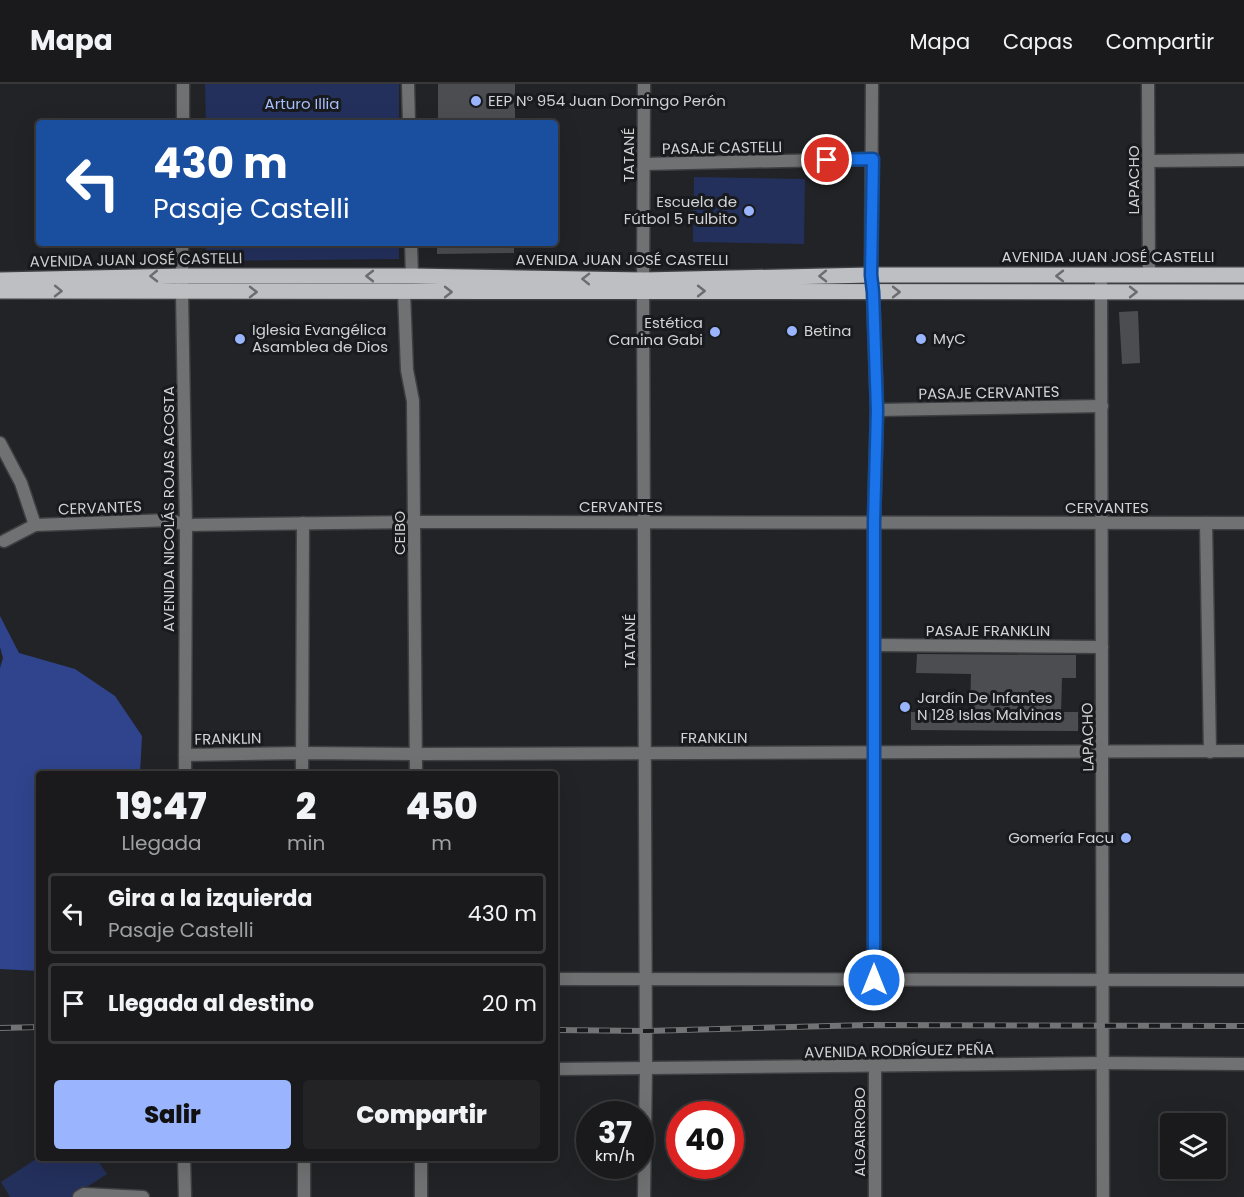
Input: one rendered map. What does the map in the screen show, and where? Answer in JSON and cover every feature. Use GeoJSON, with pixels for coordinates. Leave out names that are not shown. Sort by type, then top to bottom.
{"type":"FeatureCollection","features":[{"type":"Feature","properties":{"kind":"main road","name":"AVENIDA JUAN JOSÉ CASTELLI"},"geometry":{"type":"LineString","coordinates":[[0,291],[404,292],[643,286],[871,275],[1244,292]]}},
{"type":"Feature","properties":{"kind":"main road","name":"AVENIDA JUAN JOSÉ CASTELLI"},"geometry":{"type":"LineString","coordinates":[[0,280],[182,276],[412,276],[643,286],[873,292],[1101,284],[1149,276],[1244,275]]}},
{"type":"Feature","properties":{"kind":"street"},"geometry":{"type":"LineString","coordinates":[[183,84],[183,120]]}},
{"type":"Feature","properties":{"kind":"street"},"geometry":{"type":"LineString","coordinates":[[408,84],[409,120]]}},
{"type":"Feature","properties":{"kind":"street","name":"TATANÉ"},"geometry":{"type":"LineString","coordinates":[[644,84],[646,1068],[644,1197]]}},
{"type":"Feature","properties":{"kind":"street"},"geometry":{"type":"LineString","coordinates":[[872,84],[871,275],[877,410],[874,522],[874,980]]}},
{"type":"Feature","properties":{"kind":"street","name":"LAPACHO"},"geometry":{"type":"LineString","coordinates":[[1148,84],[1149,276]]}},
{"type":"Feature","properties":{"kind":"street","name":"PASAJE CASTELLI"},"geometry":{"type":"LineString","coordinates":[[644,165],[873,159]]}},
{"type":"Feature","properties":{"kind":"street"},"geometry":{"type":"LineString","coordinates":[[1149,161],[1244,160]]}},
{"type":"Feature","properties":{"kind":"street","name":"AVENIDA NICOLÁS ROJAS ACOSTA"},"geometry":{"type":"LineString","coordinates":[[182,246],[186,525],[185,771]]}},
{"type":"Feature","properties":{"kind":"street"},"geometry":{"type":"LineString","coordinates":[[411,246],[412,276]]}},
{"type":"Feature","properties":{"kind":"street","name":"LAPACHO"},"geometry":{"type":"LineString","coordinates":[[1101,284],[1104,752],[1103,1197]]}},
{"type":"Feature","properties":{"kind":"street","name":"CEIBO"},"geometry":{"type":"LineString","coordinates":[[404,292],[407,370],[413,401],[416,771]]}},
{"type":"Feature","properties":{"kind":"street","name":"PASAJE CERVANTES"},"geometry":{"type":"LineString","coordinates":[[877,410],[1102,406]]}},
{"type":"Feature","properties":{"kind":"street"},"geometry":{"type":"LineString","coordinates":[[0,443],[21,483],[35,525]]}},
{"type":"Feature","properties":{"kind":"street","name":"CERVANTES"},"geometry":{"type":"LineString","coordinates":[[4,541],[35,525],[170,520],[186,525],[415,522],[1244,523]]}},
{"type":"Feature","properties":{"kind":"street"},"geometry":{"type":"LineString","coordinates":[[302,771],[303,523]]}},
{"type":"Feature","properties":{"kind":"street"},"geometry":{"type":"LineString","coordinates":[[1206,523],[1210,752]]}},
{"type":"Feature","properties":{"kind":"street","name":"PASAJE FRANKLIN"},"geometry":{"type":"LineString","coordinates":[[875,645],[1102,647]]}},
{"type":"Feature","properties":{"kind":"street","name":"FRANKLIN"},"geometry":{"type":"LineString","coordinates":[[184,755],[1244,751]]}},
{"type":"Feature","properties":{"kind":"street"},"geometry":{"type":"LineString","coordinates":[[558,979],[1244,980]]}},
{"type":"Feature","properties":{"kind":"street","name":"AVENIDA RODRÍGUEZ PEÑA"},"geometry":{"type":"LineString","coordinates":[[558,1069],[1103,1063],[1244,1064]]}},
{"type":"Feature","properties":{"kind":"street","name":"ALGARROBO"},"geometry":{"type":"LineString","coordinates":[[875,1066],[875,1197]]}},
{"type":"Feature","properties":{"kind":"street"},"geometry":{"type":"LineString","coordinates":[[184,1161],[185,1197]]}},
{"type":"Feature","properties":{"kind":"street"},"geometry":{"type":"LineString","coordinates":[[304,1161],[304,1197]]}},
{"type":"Feature","properties":{"kind":"street"},"geometry":{"type":"LineString","coordinates":[[421,1161],[421,1197]]}},
{"type":"Feature","properties":{"kind":"street"},"geometry":{"type":"LineString","coordinates":[[79,1197],[84,1194],[143,1197]]}},
{"type":"Feature","properties":{"kind":"green space","name":"Arturo Illia"},"geometry":{"type":"Polygon","coordinates":[[[205,84],[399,84],[399,120],[206,120],[205,84]]]}},
{"type":"Feature","properties":{"kind":"green space","name":"Escuela de Fútbol 5 Fulbito"},"geometry":{"type":"Polygon","coordinates":[[[694,177],[805,179],[804,244],[693,242],[694,177]]]}},
{"type":"Feature","properties":{"kind":"green space"},"geometry":{"type":"Polygon","coordinates":[[[206,246],[399,246],[399,259],[206,261],[206,246]]]}},
{"type":"Feature","properties":{"kind":"green space"},"geometry":{"type":"Polygon","coordinates":[[[36,1159],[36,1161],[98,1161],[107,1174],[71,1197],[10,1197],[1,1182],[36,1159]]]}},
{"type":"Feature","properties":{"kind":"shaded area"},"geometry":{"type":"Polygon","coordinates":[[[0,616],[19,653],[75,669],[115,696],[142,736],[140,771],[36,771],[36,971],[0,969],[0,668],[3,658],[0,647],[0,616]]]}},
{"type":"Feature","properties":{"kind":"building","name":"EEP N° 954 Juan Domingo Perón"},"geometry":{"type":"Polygon","coordinates":[[[438,84],[515,84],[515,118],[438,120],[438,84]]]}},
{"type":"Feature","properties":{"kind":"building"},"geometry":{"type":"Polygon","coordinates":[[[437,246],[514,246],[514,253],[437,254],[437,246]]]}},
{"type":"Feature","properties":{"kind":"building"},"geometry":{"type":"Polygon","coordinates":[[[1138,311],[1140,363],[1122,364],[1119,312],[1138,311]]]}},
{"type":"Feature","properties":{"kind":"building"},"geometry":{"type":"Polygon","coordinates":[[[917,654],[1076,655],[1076,678],[1062,678],[1061,712],[1078,712],[1078,731],[911,730],[911,712],[970,713],[971,674],[916,673],[917,654]]]}},
{"type":"Feature","properties":{"kind":"railway"},"geometry":{"type":"LineString","coordinates":[[558,1030],[646,1031],[868,1025],[1244,1026]]}},
{"type":"Feature","properties":{"kind":"railway"},"geometry":{"type":"LineString","coordinates":[[0,1028],[36,1027]]}},
{"type":"Feature","properties":{"kind":"place","name":"EEP N° 954 Juan Domingo Perón"},"geometry":{"type":"Point","coordinates":[476,101]}},
{"type":"Feature","properties":{"kind":"place","name":"Escuela de Fútbol 5 Fulbito"},"geometry":{"type":"Point","coordinates":[749,211]}},
{"type":"Feature","properties":{"kind":"place","name":"Betina"},"geometry":{"type":"Point","coordinates":[792,331]}},
{"type":"Feature","properties":{"kind":"place","name":"Estética Canina Gabi"},"geometry":{"type":"Point","coordinates":[715,332]}},
{"type":"Feature","properties":{"kind":"place","name":"Iglesia Evangélica Asamblea de Dios"},"geometry":{"type":"Point","coordinates":[240,339]}},
{"type":"Feature","properties":{"kind":"place","name":"MyC"},"geometry":{"type":"Point","coordinates":[921,339]}},
{"type":"Feature","properties":{"kind":"place","name":"Jardín De Infantes N 128 Islas Malvinas"},"geometry":{"type":"Point","coordinates":[905,707]}},
{"type":"Feature","properties":{"kind":"place","name":"Gomería Facu"},"geometry":{"type":"Point","coordinates":[1126,838]}},
{"type":"Feature","properties":{"kind":"route"},"geometry":{"type":"LineString","coordinates":[[827,160],[873,159],[871,275],[877,410],[874,522],[874,980]]}}]}
